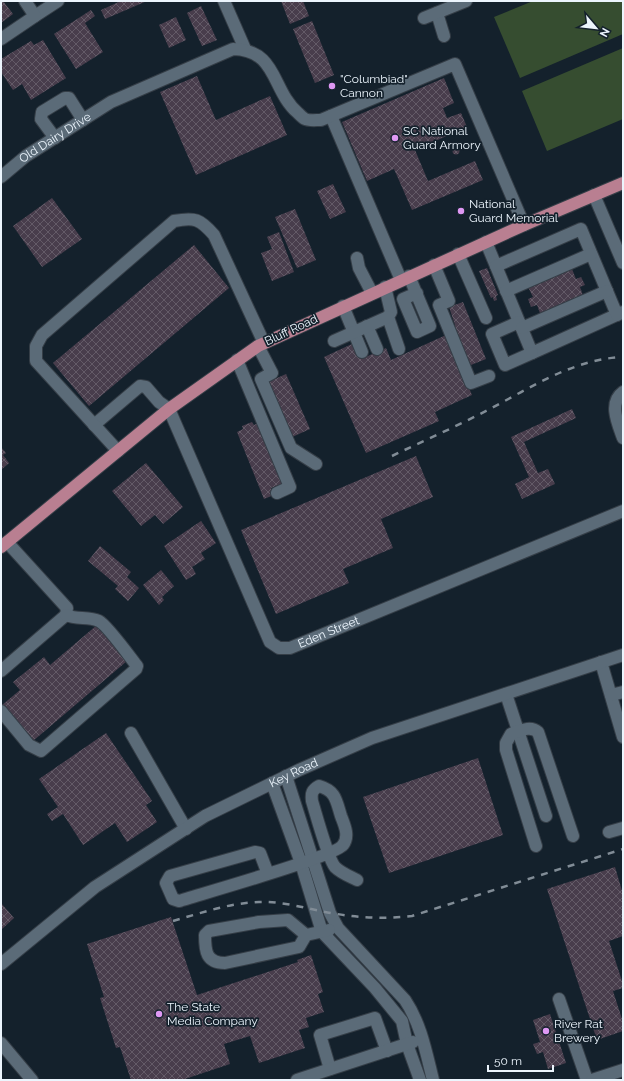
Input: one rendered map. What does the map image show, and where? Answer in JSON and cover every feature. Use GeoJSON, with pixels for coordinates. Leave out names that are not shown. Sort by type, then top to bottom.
{"type":"FeatureCollection","features":[{"type":"Feature","properties":{"kind":"main road","name":"Bluff Road"},"geometry":{"type":"LineString","coordinates":[[3,546],[169,409],[261,344],[458,254],[623,183]]}},
{"type":"Feature","properties":{"kind":"street"},"geometry":{"type":"LineString","coordinates":[[25,1],[35,16]]}},
{"type":"Feature","properties":{"kind":"street"},"geometry":{"type":"LineString","coordinates":[[1,39],[58,1]]}},
{"type":"Feature","properties":{"kind":"street"},"geometry":{"type":"LineString","coordinates":[[224,1],[245,49],[258,54],[268,66],[292,108],[305,119],[321,120],[455,64],[524,225]]}},
{"type":"Feature","properties":{"kind":"street"},"geometry":{"type":"LineString","coordinates":[[424,18],[466,1]]}},
{"type":"Feature","properties":{"kind":"street"},"geometry":{"type":"LineString","coordinates":[[437,13],[444,36]]}},
{"type":"Feature","properties":{"kind":"street","name":"Old Dairy Drive"},"geometry":{"type":"LineString","coordinates":[[1,177],[26,156],[111,102],[233,49],[245,49]]}},
{"type":"Feature","properties":{"kind":"street"},"geometry":{"type":"LineString","coordinates":[[55,138],[40,119],[42,112],[65,98],[69,98],[83,120]]}},
{"type":"Feature","properties":{"kind":"street"},"geometry":{"type":"LineString","coordinates":[[331,116],[405,278],[417,293]]}},
{"type":"Feature","properties":{"kind":"street"},"geometry":{"type":"LineString","coordinates":[[594,195],[620,248],[623,263]]}},
{"type":"Feature","properties":{"kind":"street"},"geometry":{"type":"LineString","coordinates":[[118,452],[36,361],[36,346],[42,335],[174,221],[190,218],[202,222],[214,235],[272,373],[261,380],[291,448],[316,464]]}},
{"type":"Feature","properties":{"kind":"street"},"geometry":{"type":"LineString","coordinates":[[496,266],[581,229],[608,291],[620,313],[505,365],[492,334],[521,325],[608,291]]}},
{"type":"Feature","properties":{"kind":"street"},"geometry":{"type":"LineString","coordinates":[[486,242],[532,353]]}},
{"type":"Feature","properties":{"kind":"street"},"geometry":{"type":"LineString","coordinates":[[458,254],[486,318]]}},
{"type":"Feature","properties":{"kind":"street"},"geometry":{"type":"LineString","coordinates":[[506,291],[591,254]]}},
{"type":"Feature","properties":{"kind":"street"},"geometry":{"type":"LineString","coordinates":[[356,258],[372,293]]}},
{"type":"Feature","properties":{"kind":"street"},"geometry":{"type":"LineString","coordinates":[[434,265],[448,301],[439,305],[471,383],[489,376]]}},
{"type":"Feature","properties":{"kind":"street"},"geometry":{"type":"LineString","coordinates":[[334,342],[388,316],[391,312],[385,287]]}},
{"type":"Feature","properties":{"kind":"street"},"geometry":{"type":"LineString","coordinates":[[343,306],[362,352]]}},
{"type":"Feature","properties":{"kind":"street"},"geometry":{"type":"LineString","coordinates":[[388,316],[399,349]]}},
{"type":"Feature","properties":{"kind":"street"},"geometry":{"type":"LineString","coordinates":[[367,326],[377,349]]}},
{"type":"Feature","properties":{"kind":"street"},"geometry":{"type":"LineString","coordinates":[[237,360],[290,487],[277,493]]}},
{"type":"Feature","properties":{"kind":"street"},"geometry":{"type":"LineString","coordinates":[[94,425],[140,386],[146,387],[159,402],[169,409]]}},
{"type":"Feature","properties":{"kind":"street"},"geometry":{"type":"LineString","coordinates":[[623,392],[619,395],[615,412],[623,438]]}},
{"type":"Feature","properties":{"kind":"street","name":"Eden Street"},"geometry":{"type":"LineString","coordinates":[[169,409],[270,642],[279,648],[290,648],[623,511]]}},
{"type":"Feature","properties":{"kind":"street"},"geometry":{"type":"LineString","coordinates":[[1,671],[66,615],[67,608],[3,546]]}},
{"type":"Feature","properties":{"kind":"street"},"geometry":{"type":"LineString","coordinates":[[1,711],[29,745],[41,751],[136,669],[137,666],[100,622],[88,618],[76,619],[66,615]]}},
{"type":"Feature","properties":{"kind":"street","name":"Key Road"},"geometry":{"type":"LineString","coordinates":[[1,964],[95,888],[205,816],[286,776],[372,738],[623,655]]}},
{"type":"Feature","properties":{"kind":"street"},"geometry":{"type":"LineString","coordinates":[[601,662],[617,694],[623,737]]}},
{"type":"Feature","properties":{"kind":"street"},"geometry":{"type":"LineString","coordinates":[[506,694],[546,816]]}},
{"type":"Feature","properties":{"kind":"street"},"geometry":{"type":"LineString","coordinates":[[536,846],[506,750],[508,737],[511,734],[529,728],[534,728],[538,732],[573,836]]}},
{"type":"Feature","properties":{"kind":"street"},"geometry":{"type":"LineString","coordinates":[[131,733],[186,828]]}},
{"type":"Feature","properties":{"kind":"street"},"geometry":{"type":"LineString","coordinates":[[286,776],[330,913],[338,928],[405,1000],[413,1012],[433,1080]]}},
{"type":"Feature","properties":{"kind":"street"},"geometry":{"type":"LineString","coordinates":[[272,783],[301,863],[322,932],[375,988],[402,1021],[407,1044],[420,1080]]}},
{"type":"Feature","properties":{"kind":"street"},"geometry":{"type":"LineString","coordinates":[[268,874],[260,853],[254,852],[170,876],[166,883],[173,900],[179,901],[268,874],[301,863],[329,853],[343,845],[346,837],[345,830],[333,793],[328,788],[319,786],[314,789],[311,794],[312,801],[329,853],[332,862],[336,868],[357,880]]}},
{"type":"Feature","properties":{"kind":"street"},"geometry":{"type":"LineString","coordinates":[[528,821],[565,811]]}},
{"type":"Feature","properties":{"kind":"street"},"geometry":{"type":"LineString","coordinates":[[609,832],[623,828]]}},
{"type":"Feature","properties":{"kind":"street"},"geometry":{"type":"LineString","coordinates":[[306,935],[288,920],[259,922],[209,931],[205,935],[205,946],[209,958],[216,963],[224,963],[299,947],[306,935],[338,928]]}},
{"type":"Feature","properties":{"kind":"street"},"geometry":{"type":"LineString","coordinates":[[559,999],[587,1080]]}},
{"type":"Feature","properties":{"kind":"street"},"geometry":{"type":"LineString","coordinates":[[330,1069],[320,1035],[375,1018],[387,1051]]}},
{"type":"Feature","properties":{"kind":"street"},"geometry":{"type":"LineString","coordinates":[[297,1080],[422,1039]]}},
{"type":"Feature","properties":{"kind":"street"},"geometry":{"type":"LineString","coordinates":[[1,1043],[32,1080]]}},
{"type":"Feature","properties":{"kind":"street"},"geometry":{"type":"LineString","coordinates":[[592,1080],[623,1070]]}},
{"type":"Feature","properties":{"kind":"green space"},"geometry":{"type":"Polygon","coordinates":[[[533,1],[623,1],[623,34],[520,78],[494,17],[533,1]]]}},
{"type":"Feature","properties":{"kind":"green space"},"geometry":{"type":"Polygon","coordinates":[[[623,48],[623,119],[547,151],[522,91],[623,48]]]}},
{"type":"Feature","properties":{"kind":"building"},"geometry":{"type":"Polygon","coordinates":[[[1,1],[3,1],[13,14],[1,23],[1,1]]]}},
{"type":"Feature","properties":{"kind":"building"},"geometry":{"type":"Polygon","coordinates":[[[121,1],[147,1],[105,19],[101,10],[121,1]]]}},
{"type":"Feature","properties":{"kind":"building"},"geometry":{"type":"Polygon","coordinates":[[[281,1],[303,1],[309,16],[290,24],[281,1]]]}},
{"type":"Feature","properties":{"kind":"building"},"geometry":{"type":"Polygon","coordinates":[[[201,6],[217,40],[202,46],[187,13],[201,6]]]}},
{"type":"Feature","properties":{"kind":"building"},"geometry":{"type":"Polygon","coordinates":[[[91,10],[95,16],[85,23],[103,52],[76,69],[54,34],[91,10]]]}},
{"type":"Feature","properties":{"kind":"building"},"geometry":{"type":"Polygon","coordinates":[[[176,17],[186,40],[169,48],[159,25],[176,17]]]}},
{"type":"Feature","properties":{"kind":"building"},"geometry":{"type":"Polygon","coordinates":[[[312,21],[334,75],[315,83],[293,29],[312,21]]]}},
{"type":"Feature","properties":{"kind":"building"},"geometry":{"type":"Polygon","coordinates":[[[43,40],[66,78],[31,100],[22,84],[13,90],[1,72],[1,59],[31,41],[34,45],[43,40]]]}},
{"type":"Feature","properties":{"kind":"building"},"geometry":{"type":"Polygon","coordinates":[[[197,76],[216,120],[270,96],[287,135],[196,175],[160,92],[197,76]]]}},
{"type":"Feature","properties":{"kind":"building","name":"SC National Guard Armory"},"geometry":{"type":"Polygon","coordinates":[[[444,78],[454,103],[443,108],[447,118],[461,113],[467,127],[415,150],[428,181],[475,161],[483,180],[412,210],[394,169],[367,181],[342,122],[444,78]]]}},
{"type":"Feature","properties":{"kind":"building"},"geometry":{"type":"Polygon","coordinates":[[[456,148],[459,151],[456,154],[453,151],[456,148]]]}},
{"type":"Feature","properties":{"kind":"building"},"geometry":{"type":"Polygon","coordinates":[[[333,184],[346,212],[330,219],[317,191],[333,184]]]}},
{"type":"Feature","properties":{"kind":"building"},"geometry":{"type":"Polygon","coordinates":[[[52,198],[82,239],[42,267],[13,226],[52,198]]]}},
{"type":"Feature","properties":{"kind":"building"},"geometry":{"type":"Polygon","coordinates":[[[295,209],[316,260],[297,268],[275,217],[295,209]]]}},
{"type":"Feature","properties":{"kind":"building"},"geometry":{"type":"Polygon","coordinates":[[[279,232],[294,272],[272,281],[261,253],[272,249],[267,237],[279,232]]]}},
{"type":"Feature","properties":{"kind":"building"},"geometry":{"type":"Polygon","coordinates":[[[194,245],[229,288],[89,406],[53,363],[194,245]]]}},
{"type":"Feature","properties":{"kind":"building"},"geometry":{"type":"Polygon","coordinates":[[[487,268],[498,295],[496,296],[497,300],[494,301],[493,297],[491,298],[479,271],[487,268]]]}},
{"type":"Feature","properties":{"kind":"building"},"geometry":{"type":"Polygon","coordinates":[[[572,269],[576,279],[581,277],[585,285],[580,287],[584,298],[541,316],[537,305],[531,307],[528,299],[533,297],[528,287],[572,269]]]}},
{"type":"Feature","properties":{"kind":"building"},"geometry":{"type":"Polygon","coordinates":[[[463,302],[486,359],[466,367],[450,327],[455,325],[449,307],[463,302]]]}},
{"type":"Feature","properties":{"kind":"building"},"geometry":{"type":"Polygon","coordinates":[[[446,335],[472,395],[435,412],[439,421],[366,453],[324,357],[354,343],[361,359],[386,348],[391,360],[446,335]]]}},
{"type":"Feature","properties":{"kind":"building"},"geometry":{"type":"Polygon","coordinates":[[[286,374],[310,429],[290,438],[266,383],[286,374]]]}},
{"type":"Feature","properties":{"kind":"building"},"geometry":{"type":"Polygon","coordinates":[[[572,409],[576,418],[524,442],[538,473],[548,469],[555,484],[522,499],[515,484],[529,477],[511,437],[572,409]]]}},
{"type":"Feature","properties":{"kind":"building"},"geometry":{"type":"Polygon","coordinates":[[[252,422],[254,425],[260,422],[285,483],[271,488],[274,495],[264,499],[237,432],[243,429],[242,426],[252,422]]]}},
{"type":"Feature","properties":{"kind":"building"},"geometry":{"type":"Polygon","coordinates":[[[1,447],[6,453],[3,455],[9,463],[1,470],[1,447]]]}},
{"type":"Feature","properties":{"kind":"building"},"geometry":{"type":"Polygon","coordinates":[[[416,456],[433,497],[381,519],[393,548],[343,569],[349,583],[276,614],[241,530],[416,456]]]}},
{"type":"Feature","properties":{"kind":"building"},"geometry":{"type":"Polygon","coordinates":[[[146,463],[183,507],[163,524],[155,515],[141,526],[112,491],[146,463]]]}},
{"type":"Feature","properties":{"kind":"building"},"geometry":{"type":"Polygon","coordinates":[[[201,521],[216,543],[201,553],[205,559],[192,567],[196,574],[186,580],[164,546],[201,521]]]}},
{"type":"Feature","properties":{"kind":"building"},"geometry":{"type":"Polygon","coordinates":[[[100,546],[131,572],[127,577],[139,588],[128,601],[115,589],[118,586],[88,561],[100,546]]]}},
{"type":"Feature","properties":{"kind":"building"},"geometry":{"type":"Polygon","coordinates":[[[161,570],[174,586],[162,597],[164,600],[159,605],[143,585],[161,570]]]}},
{"type":"Feature","properties":{"kind":"building"},"geometry":{"type":"Polygon","coordinates":[[[97,625],[127,661],[33,741],[2,705],[20,690],[13,682],[44,657],[50,665],[97,625]]]}},
{"type":"Feature","properties":{"kind":"building"},"geometry":{"type":"Polygon","coordinates":[[[106,733],[152,801],[146,805],[157,822],[127,842],[115,823],[83,845],[63,814],[52,821],[47,814],[58,807],[39,779],[106,733]]]}},
{"type":"Feature","properties":{"kind":"building"},"geometry":{"type":"Polygon","coordinates":[[[478,758],[503,835],[389,873],[363,797],[478,758]]]}},
{"type":"Feature","properties":{"kind":"building"},"geometry":{"type":"Polygon","coordinates":[[[615,867],[623,894],[623,936],[609,941],[623,984],[623,988],[613,991],[623,1022],[623,1031],[597,1040],[547,889],[615,867]]]}},
{"type":"Feature","properties":{"kind":"building"},"geometry":{"type":"Polygon","coordinates":[[[1,903],[14,918],[1,930],[1,903]]]}},
{"type":"Feature","properties":{"kind":"building"},"geometry":{"type":"Polygon","coordinates":[[[171,917],[197,995],[298,962],[297,960],[311,955],[323,992],[318,994],[324,1012],[306,1018],[309,1027],[299,1030],[305,1048],[259,1063],[250,1036],[224,1044],[230,1064],[182,1080],[131,1080],[120,1047],[116,1048],[100,998],[104,997],[87,944],[171,917]]]}},
{"type":"Feature","properties":{"kind":"building","name":"River Rat Brewery"},"geometry":{"type":"Polygon","coordinates":[[[550,1014],[566,1063],[548,1069],[543,1052],[537,1054],[533,1044],[540,1042],[533,1020],[550,1014]]]}},
{"type":"Feature","properties":{"kind":"railway"},"geometry":{"type":"LineString","coordinates":[[392,456],[469,420],[532,386],[567,370],[604,359],[623,357]]}},
{"type":"Feature","properties":{"kind":"railway"},"geometry":{"type":"LineString","coordinates":[[173,921],[226,906],[259,902],[286,904],[331,913],[362,917],[391,918],[412,916],[623,849]]}},
{"type":"Feature","properties":{"kind":"place","name":"\"Columbiad\" Cannon"},"geometry":{"type":"Point","coordinates":[332,86]}},
{"type":"Feature","properties":{"kind":"place","name":"SC National Guard Armory"},"geometry":{"type":"Point","coordinates":[395,138]}},
{"type":"Feature","properties":{"kind":"place","name":"National Guard Memorial"},"geometry":{"type":"Point","coordinates":[461,211]}},
{"type":"Feature","properties":{"kind":"place","name":"The State Media Company"},"geometry":{"type":"Point","coordinates":[159,1014]}},
{"type":"Feature","properties":{"kind":"place","name":"River Rat Brewery"},"geometry":{"type":"Point","coordinates":[546,1031]}}]}
